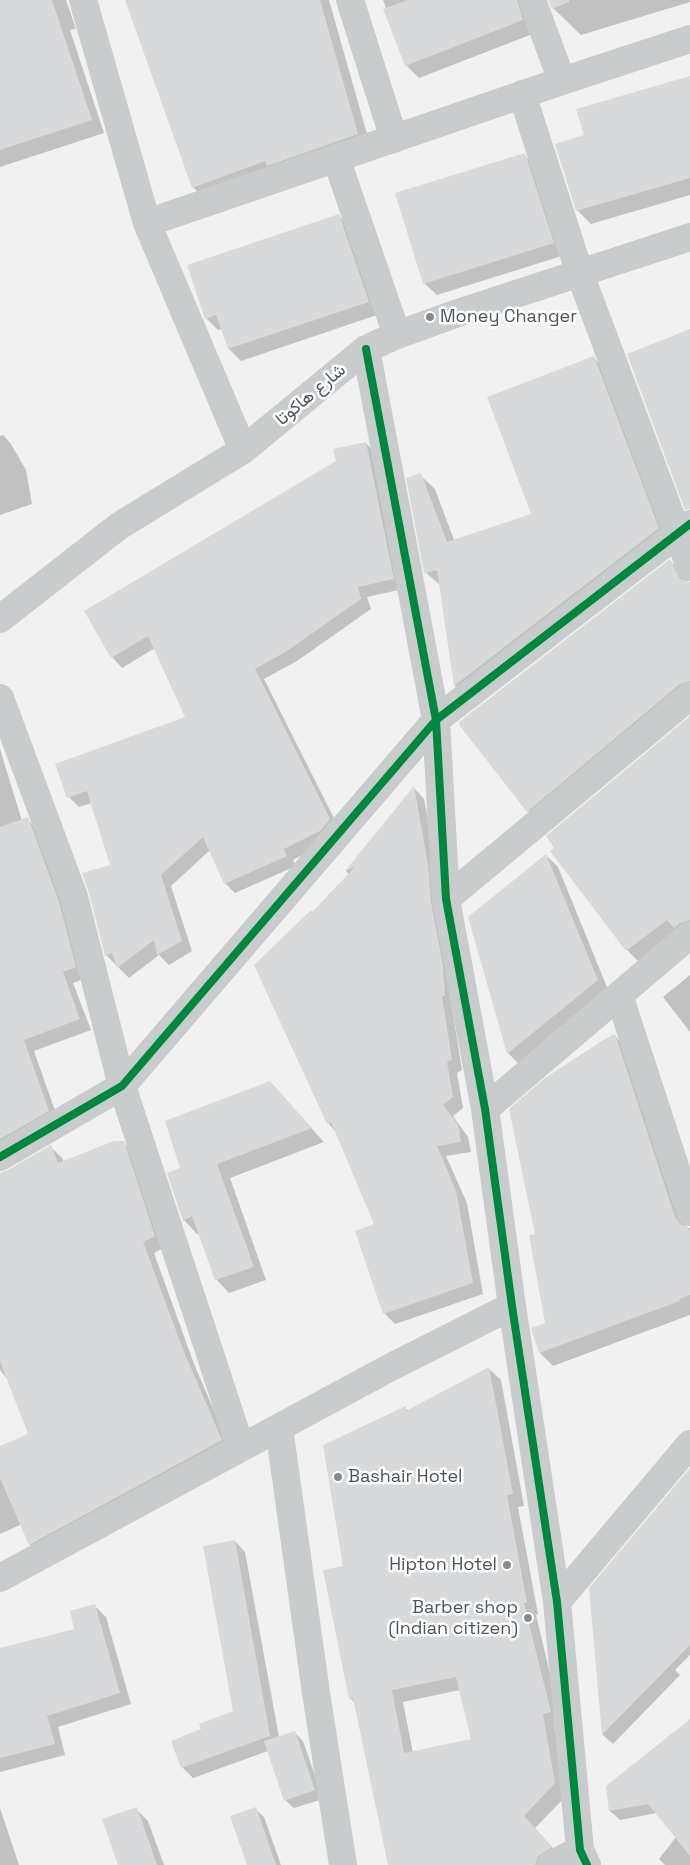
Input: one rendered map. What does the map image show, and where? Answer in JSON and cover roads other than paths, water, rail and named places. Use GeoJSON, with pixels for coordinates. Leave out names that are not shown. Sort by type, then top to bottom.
{"type":"FeatureCollection","features":[{"type":"Feature","properties":{"kind":"street"},"geometry":{"type":"LineString","coordinates":[[84,0],[147,223],[243,450]]}},
{"type":"Feature","properties":{"kind":"street"},"geometry":{"type":"LineString","coordinates":[[350,0],[394,139]]}},
{"type":"Feature","properties":{"kind":"street"},"geometry":{"type":"LineString","coordinates":[[532,0],[562,81]]}},
{"type":"Feature","properties":{"kind":"street"},"geometry":{"type":"LineString","coordinates":[[147,223],[522,94],[690,39]]}},
{"type":"Feature","properties":{"kind":"street"},"geometry":{"type":"LineString","coordinates":[[522,94],[580,274],[683,529],[690,567]]}},
{"type":"Feature","properties":{"kind":"street"},"geometry":{"type":"LineString","coordinates":[[336,158],[397,335]]}},
{"type":"Feature","properties":{"kind":"street","name":"شارع هاكوتا"},"geometry":{"type":"LineString","coordinates":[[0,619],[119,526],[243,450],[366,349],[397,335],[455,314],[690,237]]}},
{"type":"Feature","properties":{"kind":"street"},"geometry":{"type":"LineString","coordinates":[[366,349],[436,720],[446,899],[485,1109],[512,1306],[557,1602],[583,1858],[552,1865]]}},
{"type":"Feature","properties":{"kind":"street"},"geometry":{"type":"LineString","coordinates":[[0,1158],[122,1086],[436,720],[683,529]]}},
{"type":"Feature","properties":{"kind":"street"},"geometry":{"type":"LineString","coordinates":[[446,899],[690,696]]}},
{"type":"Feature","properties":{"kind":"street"},"geometry":{"type":"LineString","coordinates":[[0,698],[74,897],[122,1086],[241,1448]]}},
{"type":"Feature","properties":{"kind":"street"},"geometry":{"type":"LineString","coordinates":[[485,1109],[690,935]]}},
{"type":"Feature","properties":{"kind":"street"},"geometry":{"type":"LineString","coordinates":[[619,994],[690,1212]]}},
{"type":"Feature","properties":{"kind":"street"},"geometry":{"type":"LineString","coordinates":[[0,1578],[391,1367],[512,1306]]}},
{"type":"Feature","properties":{"kind":"street"},"geometry":{"type":"LineString","coordinates":[[279,1428],[316,1693],[343,1865]]}},
{"type":"Feature","properties":{"kind":"street"},"geometry":{"type":"LineString","coordinates":[[557,1602],[690,1444]]}},
{"type":"Feature","properties":{"kind":"place","name":"Money Changer"},"geometry":{"type":"Point","coordinates":[430,317]}},
{"type":"Feature","properties":{"kind":"place","name":"Bashair Hotel"},"geometry":{"type":"Point","coordinates":[338,1477]}},
{"type":"Feature","properties":{"kind":"place","name":"Hipton Hotel"},"geometry":{"type":"Point","coordinates":[507,1565]}},
{"type":"Feature","properties":{"kind":"place","name":"Barber shop (Indian citizen)"},"geometry":{"type":"Point","coordinates":[528,1618]}}]}
